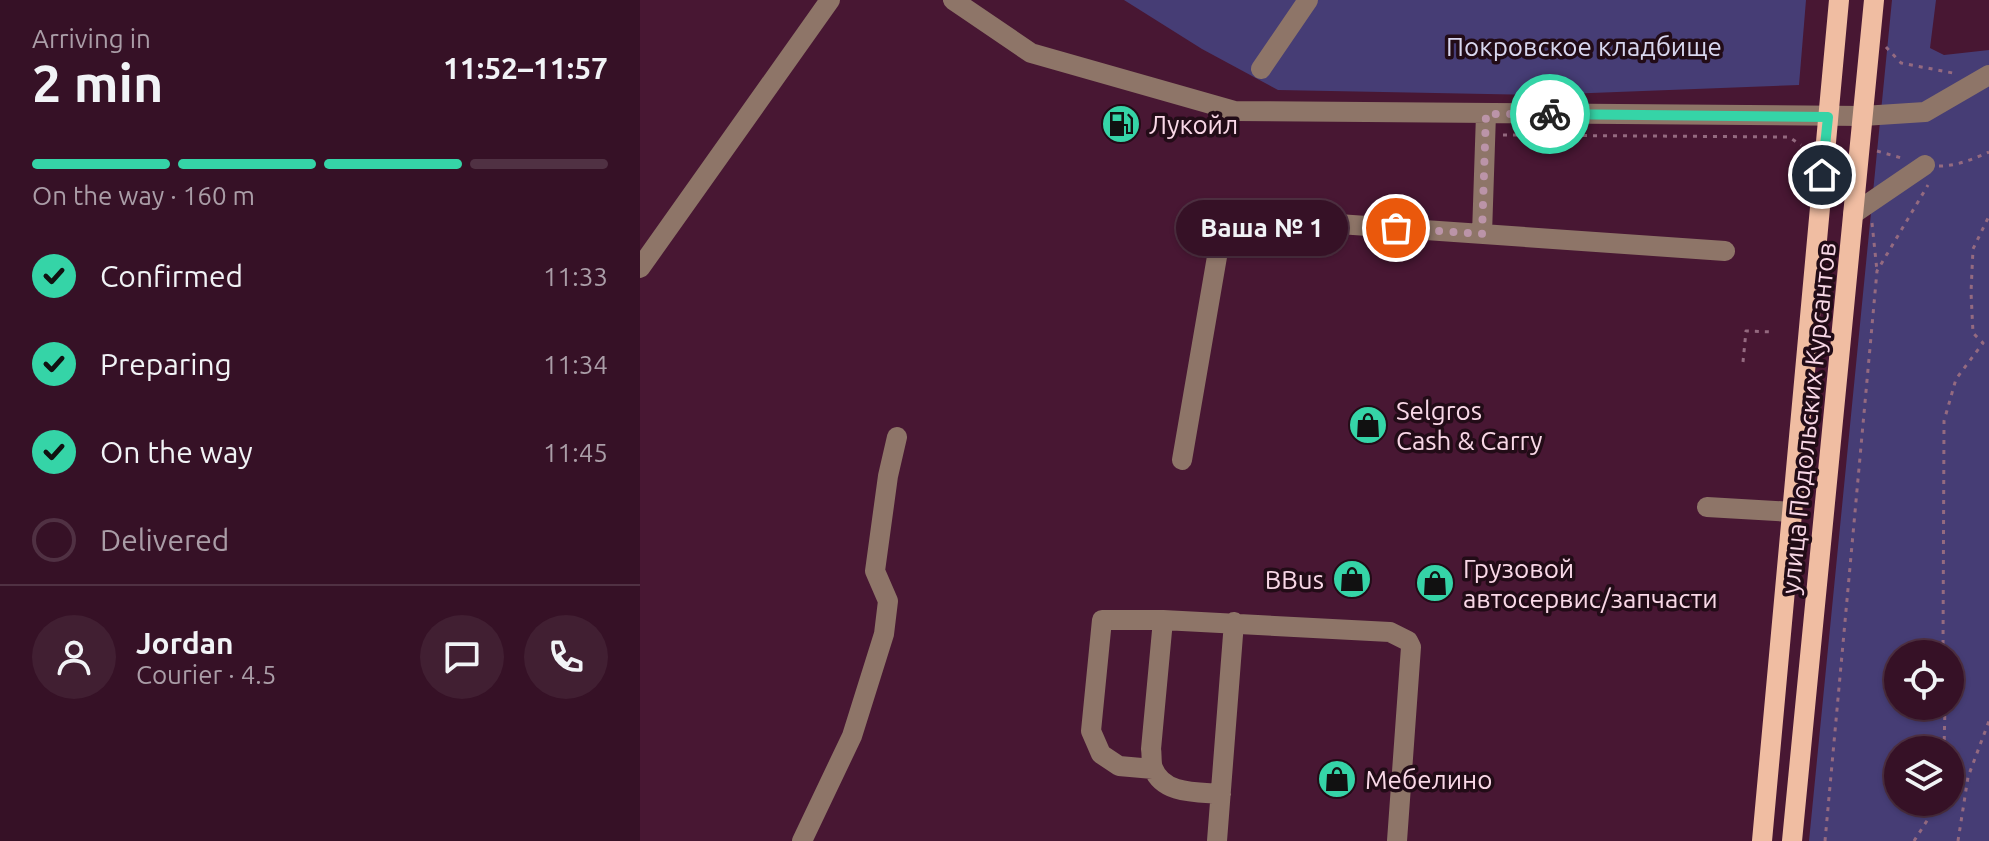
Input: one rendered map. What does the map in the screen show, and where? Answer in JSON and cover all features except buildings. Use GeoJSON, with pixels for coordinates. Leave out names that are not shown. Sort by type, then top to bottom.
{"type":"FeatureCollection","features":[{"type":"Feature","properties":{"kind":"main road","name":"улица Подольских Курсантов"},"geometry":{"type":"LineString","coordinates":[[1762,841],[1839,0]]}},
{"type":"Feature","properties":{"kind":"main road","name":"улица Подольских Курсантов"},"geometry":{"type":"LineString","coordinates":[[1792,841],[1862,209],[1863,116],[1874,0]]}},
{"type":"Feature","properties":{"kind":"street"},"geometry":{"type":"LineString","coordinates":[[640,268],[830,0]]}},
{"type":"Feature","properties":{"kind":"street"},"geometry":{"type":"LineString","coordinates":[[953,0],[1031,53],[1235,111],[1863,116],[1925,112],[1986,77]]}},
{"type":"Feature","properties":{"kind":"street"},"geometry":{"type":"LineString","coordinates":[[1261,69],[1308,0]]}},
{"type":"Feature","properties":{"kind":"street"},"geometry":{"type":"LineString","coordinates":[[1482,234],[1486,114]]}},
{"type":"Feature","properties":{"kind":"street"},"geometry":{"type":"LineString","coordinates":[[1862,209],[1925,165]]}},
{"type":"Feature","properties":{"kind":"street"},"geometry":{"type":"LineString","coordinates":[[1182,460],[1224,216],[1725,251]]}},
{"type":"Feature","properties":{"kind":"street"},"geometry":{"type":"LineString","coordinates":[[802,841],[852,736],[884,634],[888,601],[875,571],[888,476],[897,437]]}},
{"type":"Feature","properties":{"kind":"street"},"geometry":{"type":"LineString","coordinates":[[1707,507],[1793,512]]}},
{"type":"Feature","properties":{"kind":"street"},"geometry":{"type":"LineString","coordinates":[[1153,769],[1119,766],[1101,754],[1091,731],[1102,620],[1234,622],[1390,632],[1408,641],[1411,647],[1397,841]]}},
{"type":"Feature","properties":{"kind":"street"},"geometry":{"type":"LineString","coordinates":[[1163,620],[1151,749],[1153,769],[1164,782],[1179,790],[1221,794]]}},
{"type":"Feature","properties":{"kind":"street"},"geometry":{"type":"LineString","coordinates":[[1217,841],[1234,622]]}},
{"type":"Feature","properties":{"kind":"path"},"geometry":{"type":"LineString","coordinates":[[1882,41],[1901,63],[1986,77]]}},
{"type":"Feature","properties":{"kind":"path"},"geometry":{"type":"LineString","coordinates":[[1502,135],[1789,137],[1801,145]]}},
{"type":"Feature","properties":{"kind":"path"},"geometry":{"type":"LineString","coordinates":[[1875,150],[1925,165],[1950,166],[1989,152]]}},
{"type":"Feature","properties":{"kind":"path"},"geometry":{"type":"LineString","coordinates":[[1877,271],[1928,185],[1925,165]]}},
{"type":"Feature","properties":{"kind":"path"},"geometry":{"type":"LineString","coordinates":[[1825,841],[1877,271],[1862,209]]}},
{"type":"Feature","properties":{"kind":"path"},"geometry":{"type":"LineString","coordinates":[[1989,216],[1973,249],[1972,263],[1973,333],[1983,343],[1989,343]]}},
{"type":"Feature","properties":{"kind":"path"},"geometry":{"type":"LineString","coordinates":[[1743,362],[1746,331],[1773,332]]}},
{"type":"Feature","properties":{"kind":"path"},"geometry":{"type":"LineString","coordinates":[[1943,640],[1944,421],[1956,379],[1983,343]]}},
{"type":"Feature","properties":{"kind":"path"},"geometry":{"type":"LineString","coordinates":[[1958,841],[1968,777],[1989,721]]}},
{"type":"Feature","properties":{"kind":"path"},"geometry":{"type":"LineString","coordinates":[[1914,841],[1930,816]]}},
{"type":"Feature","properties":{"kind":"green space","name":"Покровское кладбище"},"geometry":{"type":"Polygon","coordinates":[[[1124,0],[1806,0],[1799,85],[1539,95],[1278,90],[1202,49],[1124,0]]]}},
{"type":"Feature","properties":{"kind":"green space"},"geometry":{"type":"Polygon","coordinates":[[[1892,0],[1936,0],[1930,48],[1944,55],[1989,50],[1989,841],[1809,841],[1892,0]]]}},
{"type":"Feature","properties":{"kind":"way so far"},"geometry":{"type":"LineString","coordinates":[[1396,228],[1482,234],[1486,114],[1550,114]]}},
{"type":"Feature","properties":{"kind":"place","name":"Лукойл"},"geometry":{"type":"Point","coordinates":[1121,124]}},
{"type":"Feature","properties":{"kind":"place","name":"Ваша № 1"},"geometry":{"type":"Point","coordinates":[1396,228]}},
{"type":"Feature","properties":{"kind":"place","name":"Selgros Cash & Carry"},"geometry":{"type":"Point","coordinates":[1368,425]}},
{"type":"Feature","properties":{"kind":"place","name":"BBus"},"geometry":{"type":"Point","coordinates":[1352,579]}},
{"type":"Feature","properties":{"kind":"place","name":"Грузовой автосервис/запчасти"},"geometry":{"type":"Point","coordinates":[1435,583]}},
{"type":"Feature","properties":{"kind":"place","name":"Мебелино"},"geometry":{"type":"Point","coordinates":[1337,779]}},
{"type":"Feature","properties":{"kind":"route"},"geometry":{"type":"LineString","coordinates":[[1550,114],[1828,117],[1822,175]]}}]}
